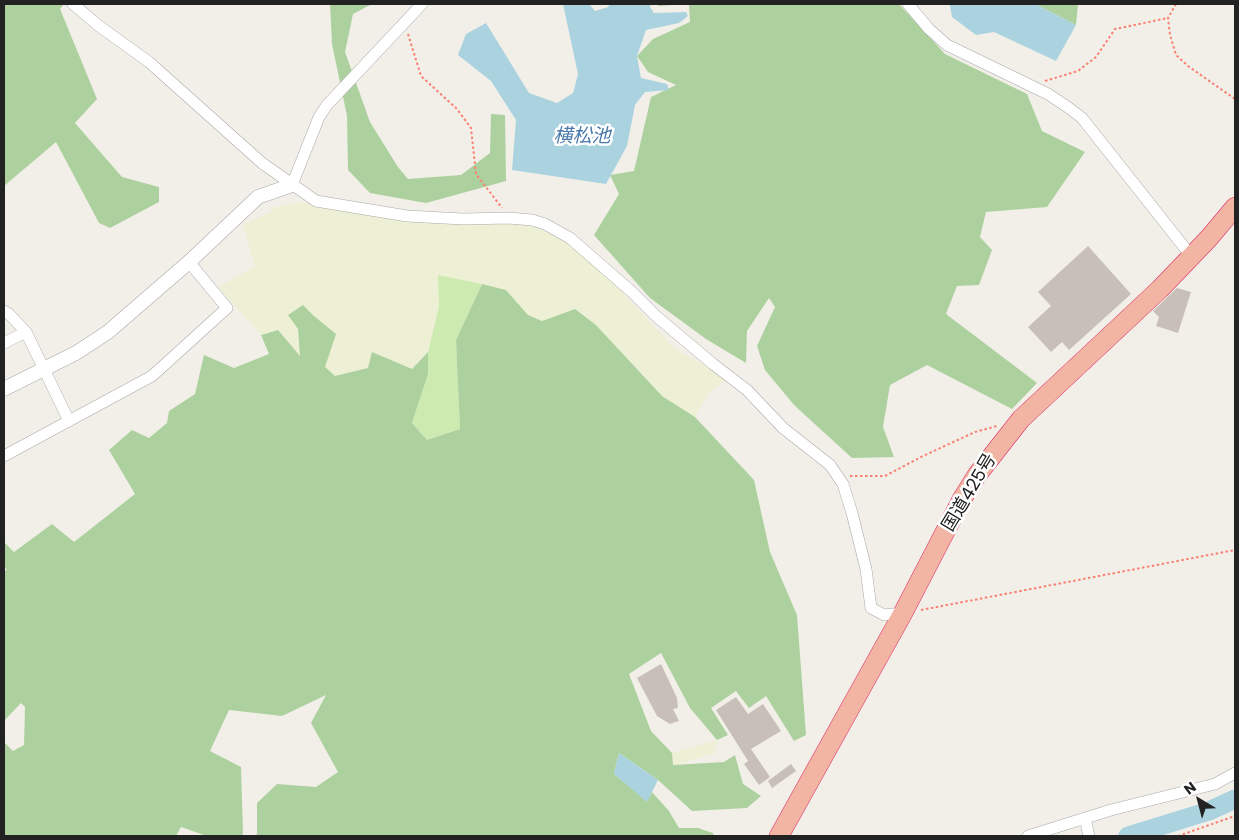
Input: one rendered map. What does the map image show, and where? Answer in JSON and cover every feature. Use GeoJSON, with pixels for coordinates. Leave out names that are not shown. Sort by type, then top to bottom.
{"type":"FeatureCollection","features":[{"type":"Feature","properties":{"kind":"highway","name":"国道425号"},"geometry":{"type":"LineString","coordinates":[[779,836],[903,613],[962,499],[977,475],[1021,419],[1132,316],[1192,257],[1235,207]]}},
{"type":"Feature","properties":{"kind":"street"},"geometry":{"type":"LineString","coordinates":[[73,4],[99,26],[149,62],[262,163],[316,202],[407,216],[532,220],[545,224],[570,238],[632,292],[656,316],[747,390],[783,428],[830,465],[843,484],[852,513],[866,569],[871,608],[884,616],[903,613]]}},
{"type":"Feature","properties":{"kind":"street"},"geometry":{"type":"LineString","coordinates":[[4,389],[76,353],[108,332],[189,262],[258,197],[292,185],[320,117],[327,106],[422,4]]}},
{"type":"Feature","properties":{"kind":"street"},"geometry":{"type":"LineString","coordinates":[[908,4],[929,29],[947,45],[1048,94],[1082,118],[1192,257]]}},
{"type":"Feature","properties":{"kind":"street"},"geometry":{"type":"LineString","coordinates":[[4,456],[152,376],[227,308],[189,262]]}},
{"type":"Feature","properties":{"kind":"street"},"geometry":{"type":"LineString","coordinates":[[4,311],[26,332],[69,421]]}},
{"type":"Feature","properties":{"kind":"street"},"geometry":{"type":"LineString","coordinates":[[4,343],[26,332]]}},
{"type":"Feature","properties":{"kind":"street"},"geometry":{"type":"LineString","coordinates":[[1028,836],[1087,827],[1111,810],[1215,784],[1235,773]]}},
{"type":"Feature","properties":{"kind":"path"},"geometry":{"type":"LineString","coordinates":[[1176,4],[1168,18],[1170,35],[1176,55],[1188,66],[1235,99]]}},
{"type":"Feature","properties":{"kind":"path"},"geometry":{"type":"LineString","coordinates":[[1030,85],[1078,71],[1096,57],[1114,29],[1168,18]]}},
{"type":"Feature","properties":{"kind":"path"},"geometry":{"type":"LineString","coordinates":[[405,22],[422,76],[457,109],[471,128],[476,174],[509,218]]}},
{"type":"Feature","properties":{"kind":"path"},"geometry":{"type":"LineString","coordinates":[[838,477],[885,476],[975,432],[1021,419]]}},
{"type":"Feature","properties":{"kind":"path"},"geometry":{"type":"LineString","coordinates":[[903,613],[1235,550]]}},
{"type":"Feature","properties":{"kind":"path"},"geometry":{"type":"LineString","coordinates":[[1178,836],[1235,816]]}},
{"type":"Feature","properties":{"kind":"green space"},"geometry":{"type":"Polygon","coordinates":[[[4,4],[64,4],[60,9],[97,99],[75,123],[122,177],[159,187],[159,202],[110,228],[99,223],[56,142],[4,186],[4,4]]]}},
{"type":"Feature","properties":{"kind":"green space"},"geometry":{"type":"Polygon","coordinates":[[[330,4],[372,4],[353,14],[345,52],[370,122],[398,167],[408,179],[461,175],[490,153],[491,114],[505,115],[506,181],[426,203],[370,193],[348,170],[347,116],[332,44],[330,4]]]}},
{"type":"Feature","properties":{"kind":"green space"},"geometry":{"type":"Polygon","coordinates":[[[658,4],[689,4],[658,6],[658,4]]]}},
{"type":"Feature","properties":{"kind":"green space"},"geometry":{"type":"Polygon","coordinates":[[[689,4],[899,4],[945,54],[1027,94],[1042,131],[1085,152],[1047,207],[986,212],[980,237],[992,250],[979,285],[957,286],[946,314],[1037,383],[1012,409],[927,365],[890,385],[883,427],[894,457],[852,458],[794,405],[765,370],[757,346],[775,307],[769,298],[747,331],[746,363],[706,339],[650,298],[594,235],[619,194],[610,175],[634,171],[651,97],[676,85],[648,72],[637,56],[653,39],[690,22],[689,4]]]}},
{"type":"Feature","properties":{"kind":"green space"},"geometry":{"type":"Polygon","coordinates":[[[1035,4],[1078,4],[1076,25],[1035,4]]]}},
{"type":"Feature","properties":{"kind":"green space"},"geometry":{"type":"Polygon","coordinates":[[[300,202],[403,220],[542,223],[570,242],[615,284],[675,349],[727,378],[708,394],[695,417],[662,396],[596,325],[575,309],[542,321],[528,315],[506,290],[439,275],[439,306],[428,352],[412,369],[372,352],[368,368],[335,376],[325,367],[314,316],[303,305],[298,329],[300,357],[278,330],[261,335],[218,287],[255,267],[243,224],[272,212],[271,208],[300,202]]]}},
{"type":"Feature","properties":{"kind":"green space"},"geometry":{"type":"Polygon","coordinates":[[[438,275],[482,284],[456,340],[460,429],[427,440],[412,423],[428,374],[428,352],[439,306],[438,275]]]}},
{"type":"Feature","properties":{"kind":"green space"},"geometry":{"type":"Polygon","coordinates":[[[482,284],[506,290],[528,315],[542,321],[575,309],[596,325],[662,396],[695,417],[754,480],[770,552],[797,615],[806,735],[794,741],[766,696],[749,708],[736,691],[711,708],[728,735],[717,740],[690,708],[661,653],[629,674],[651,731],[672,753],[673,765],[724,762],[735,755],[743,784],[761,796],[747,808],[692,811],[658,780],[619,753],[614,774],[647,801],[652,792],[669,811],[679,828],[698,828],[713,833],[714,836],[255,836],[257,834],[257,803],[277,784],[316,787],[338,772],[311,723],[326,695],[282,716],[229,710],[210,751],[241,767],[243,834],[241,836],[203,836],[181,827],[176,836],[4,836],[4,742],[13,751],[24,745],[25,707],[21,703],[4,721],[4,571],[7,570],[4,566],[4,544],[14,552],[52,524],[74,542],[135,494],[109,450],[132,430],[149,438],[167,423],[169,411],[195,394],[204,355],[234,368],[269,354],[261,335],[278,330],[300,356],[298,329],[288,315],[303,305],[336,334],[325,367],[335,376],[368,368],[372,352],[412,369],[428,352],[428,374],[412,423],[427,440],[460,429],[456,340],[482,284]]]}},
{"type":"Feature","properties":{"kind":"green space"},"geometry":{"type":"Polygon","coordinates":[[[717,740],[715,753],[673,766],[672,753],[717,740]]]}},
{"type":"Feature","properties":{"kind":"water","name":"横松池"},"geometry":{"type":"Polygon","coordinates":[[[563,4],[589,4],[595,11],[608,7],[610,4],[651,4],[650,7],[654,13],[686,12],[688,16],[679,23],[646,30],[637,56],[641,78],[667,84],[669,90],[645,92],[635,105],[627,146],[606,184],[512,170],[516,120],[491,81],[458,55],[466,34],[486,23],[529,93],[557,103],[573,93],[578,74],[563,4]]]}},
{"type":"Feature","properties":{"kind":"water"},"geometry":{"type":"Polygon","coordinates":[[[948,4],[1035,4],[1076,25],[1056,61],[994,32],[976,35],[952,17],[950,5],[948,4]]]}},
{"type":"Feature","properties":{"kind":"water"},"geometry":{"type":"Polygon","coordinates":[[[619,753],[658,780],[647,802],[614,774],[619,753]]]}},
{"type":"Feature","properties":{"kind":"building"},"geometry":{"type":"Polygon","coordinates":[[[1088,246],[1131,294],[1069,350],[1062,342],[1051,352],[1028,327],[1051,306],[1038,292],[1088,246]]]}},
{"type":"Feature","properties":{"kind":"building"},"geometry":{"type":"Polygon","coordinates":[[[1177,288],[1191,292],[1178,333],[1156,326],[1159,317],[1153,311],[1177,288]]]}},
{"type":"Feature","properties":{"kind":"building"},"geometry":{"type":"Polygon","coordinates":[[[661,664],[677,698],[678,708],[673,709],[679,721],[670,724],[657,716],[637,678],[661,664]]]}},
{"type":"Feature","properties":{"kind":"building"},"geometry":{"type":"Polygon","coordinates":[[[736,697],[748,714],[763,704],[781,731],[751,749],[770,777],[759,785],[744,764],[748,761],[716,710],[736,697]]]}},
{"type":"Feature","properties":{"kind":"building"},"geometry":{"type":"Polygon","coordinates":[[[791,764],[796,771],[772,788],[768,781],[791,764]]]}},
{"type":"Feature","properties":{"kind":"waterway"},"geometry":{"type":"LineString","coordinates":[[1128,836],[1209,811],[1235,799]]}}]}
